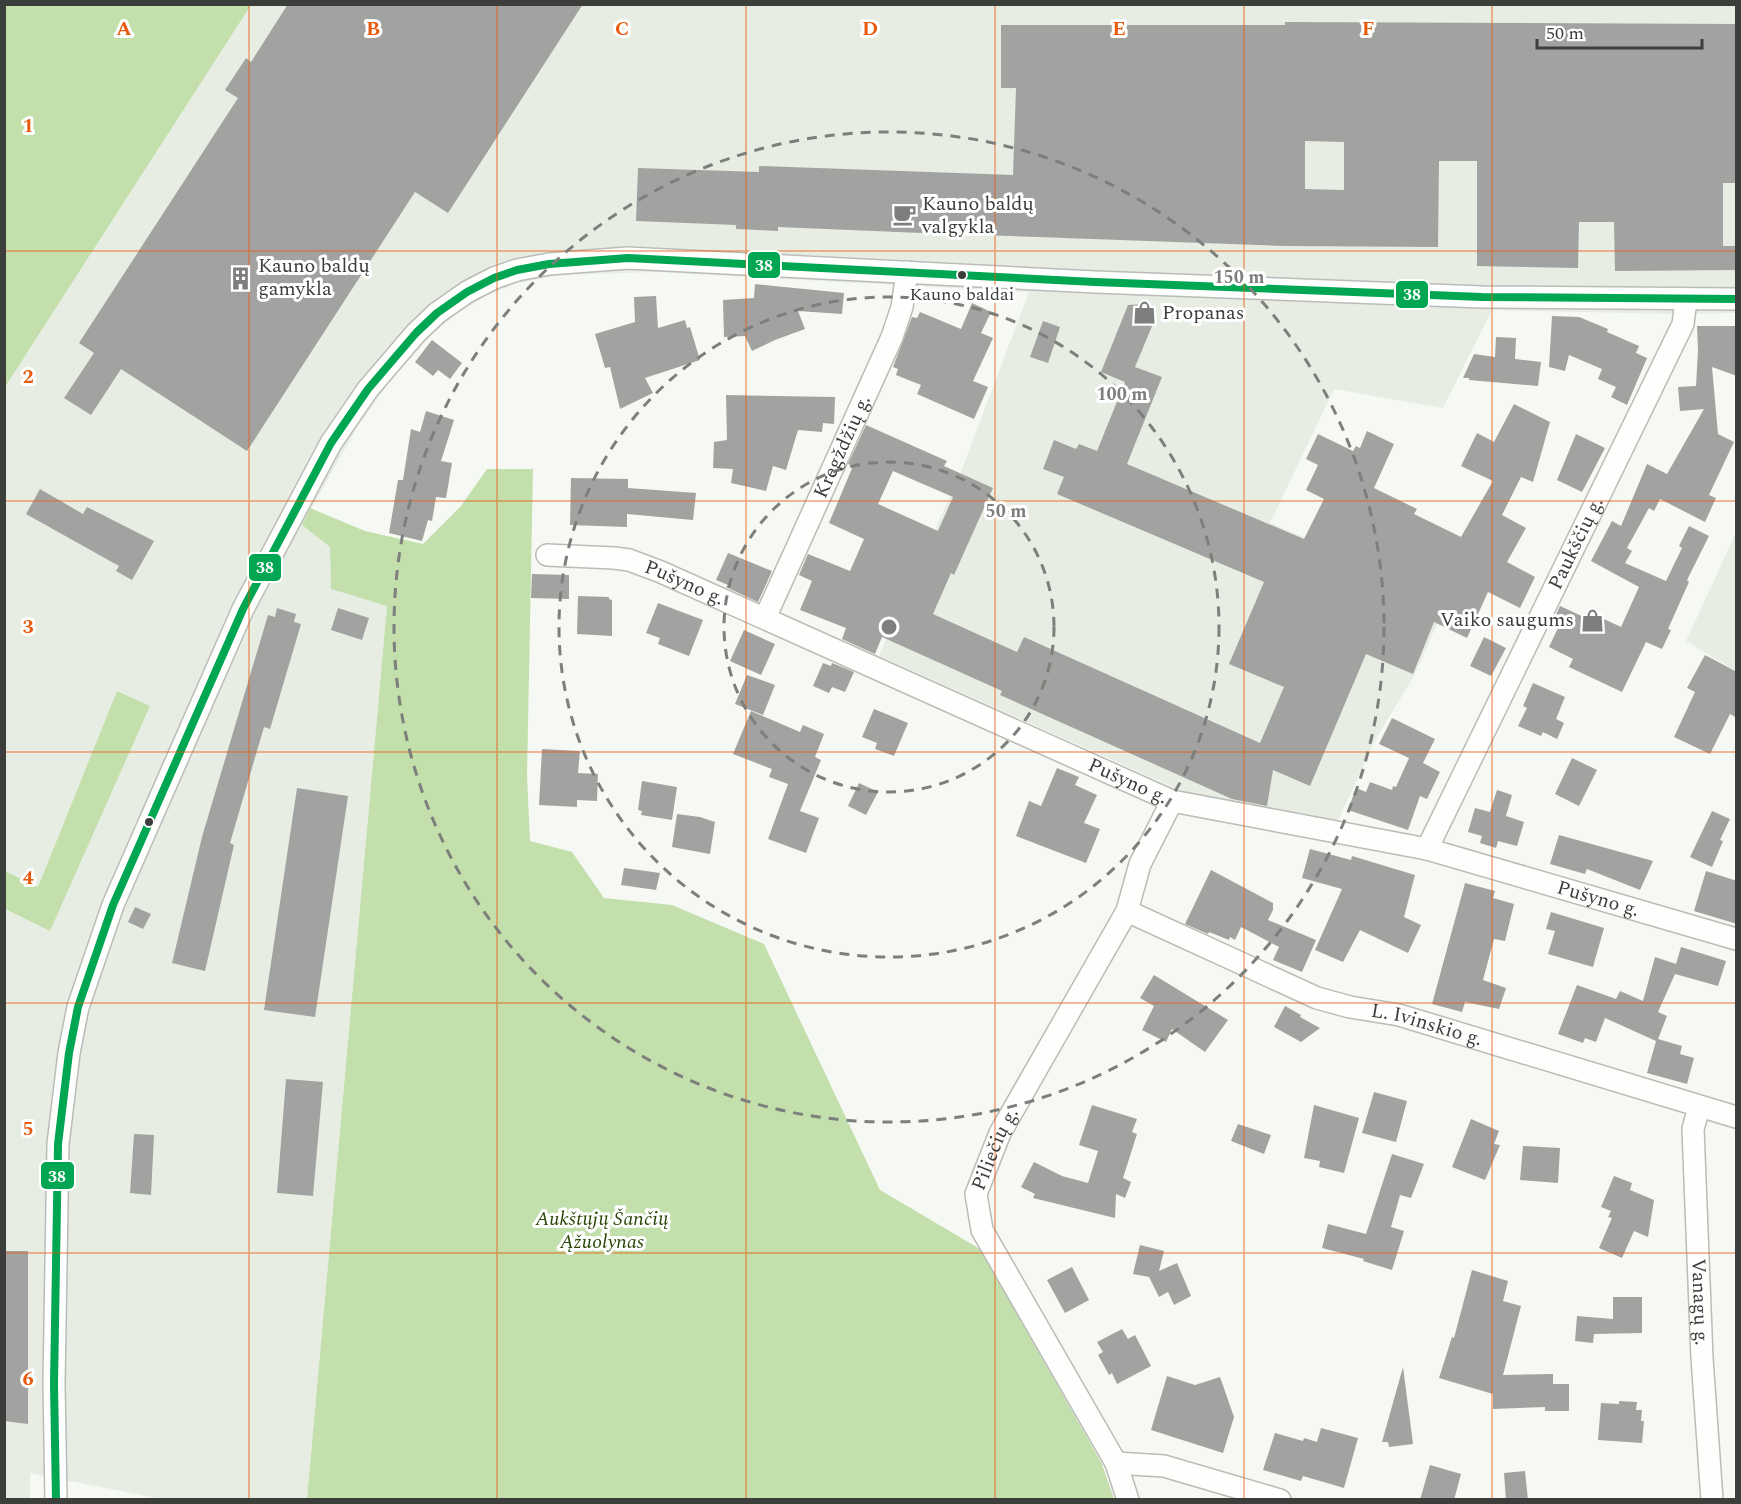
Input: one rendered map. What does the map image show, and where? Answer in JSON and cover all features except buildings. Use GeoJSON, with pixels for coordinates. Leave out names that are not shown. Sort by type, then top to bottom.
{"type":"FeatureCollection","features":[{"type":"Feature","properties":{"kind":"street"},"geometry":{"type":"LineString","coordinates":[[56,1500],[54,1384],[58,1144],[69,1053],[78,1007],[113,905],[243,609],[331,443],[368,389],[416,333],[437,313],[467,292],[494,278],[518,270],[549,264],[628,258],[1095,282],[1482,297],[1737,299]]}},
{"type":"Feature","properties":{"kind":"street","name":"Kregždžių g."},"geometry":{"type":"LineString","coordinates":[[765,618],[892,337],[902,307],[907,272]]}},
{"type":"Feature","properties":{"kind":"street","name":"Paukščių g."},"geometry":{"type":"LineString","coordinates":[[1427,849],[1683,324],[1686,300]]}},
{"type":"Feature","properties":{"kind":"street","name":"Pušyno g."},"geometry":{"type":"LineString","coordinates":[[547,555],[629,560],[661,572],[1172,801],[1427,849],[1737,939]]}},
{"type":"Feature","properties":{"kind":"street","name":"Piliečių g."},"geometry":{"type":"LineString","coordinates":[[1128,1500],[1116,1463],[982,1230],[976,1194],[1000,1133],[1127,911],[1140,864],[1172,801]]}},
{"type":"Feature","properties":{"kind":"street","name":"L. Ivinskio g."},"geometry":{"type":"LineString","coordinates":[[1127,911],[1317,998],[1350,1007],[1399,1015],[1737,1117]]}},
{"type":"Feature","properties":{"kind":"street","name":"Vanagų g."},"geometry":{"type":"LineString","coordinates":[[1699,1107],[1693,1129],[1702,1358],[1712,1500]]}},
{"type":"Feature","properties":{"kind":"street"},"geometry":{"type":"LineString","coordinates":[[1116,1463],[1164,1466],[1280,1500]]}},
{"type":"Feature","properties":{"kind":"shaded area"},"geometry":{"type":"Polygon","coordinates":[[[251,5],[1736,5],[1736,313],[1492,310],[1443,408],[1334,389],[1270,523],[1448,599],[1414,676],[1375,740],[1338,821],[1198,798],[879,656],[961,472],[1029,292],[654,272],[561,275],[518,283],[484,297],[454,316],[429,337],[393,377],[358,426],[302,525],[330,547],[331,589],[387,606],[307,1499],[162,1499],[30,1473],[30,1499],[5,1499],[4,909],[49,930],[150,706],[117,691],[38,887],[5,871],[5,387],[251,5]]]}},
{"type":"Feature","properties":{"kind":"shaded area"},"geometry":{"type":"Polygon","coordinates":[[[1736,533],[1736,671],[1686,641],[1736,533]]]}},
{"type":"Feature","properties":{"kind":"green space"},"geometry":{"type":"Polygon","coordinates":[[[4,5],[251,5],[5,387],[4,5]]]}},
{"type":"Feature","properties":{"kind":"green space","name":"Aukštųjų Šančių Ąžuolynas"},"geometry":{"type":"Polygon","coordinates":[[[487,469],[533,469],[527,776],[530,841],[572,852],[604,898],[672,905],[764,944],[880,1190],[980,1249],[1102,1464],[1114,1499],[307,1499],[387,606],[331,589],[330,547],[302,525],[310,508],[365,531],[423,544],[461,506],[487,469]]]}},
{"type":"Feature","properties":{"kind":"green space"},"geometry":{"type":"Polygon","coordinates":[[[117,691],[150,706],[50,931],[5,909],[5,871],[38,887],[117,691]]]}},
{"type":"Feature","properties":{"kind":"transit line","name":"38"},"geometry":{"type":"LineString","coordinates":[[56,1500],[54,1384],[58,1144],[69,1053],[78,1007],[113,905],[243,609],[331,443],[368,389],[416,333],[437,313],[467,292],[494,278],[517,270],[549,264],[628,258],[1095,282],[1482,297],[1736,299]]}},
{"type":"Feature","properties":{"kind":"place","name":"Kauno baldų valgykla"},"geometry":{"type":"Point","coordinates":[904,215]}},
{"type":"Feature","properties":{"kind":"place","name":"Kauno baldai"},"geometry":{"type":"Point","coordinates":[962,275]}},
{"type":"Feature","properties":{"kind":"place","name":"Kauno baldų gamykla"},"geometry":{"type":"Point","coordinates":[240,278]}},
{"type":"Feature","properties":{"kind":"place","name":"Propanas"},"geometry":{"type":"Point","coordinates":[1144,313]}},
{"type":"Feature","properties":{"kind":"place","name":"Vaiko saugums"},"geometry":{"type":"Point","coordinates":[1592,620]}}]}
